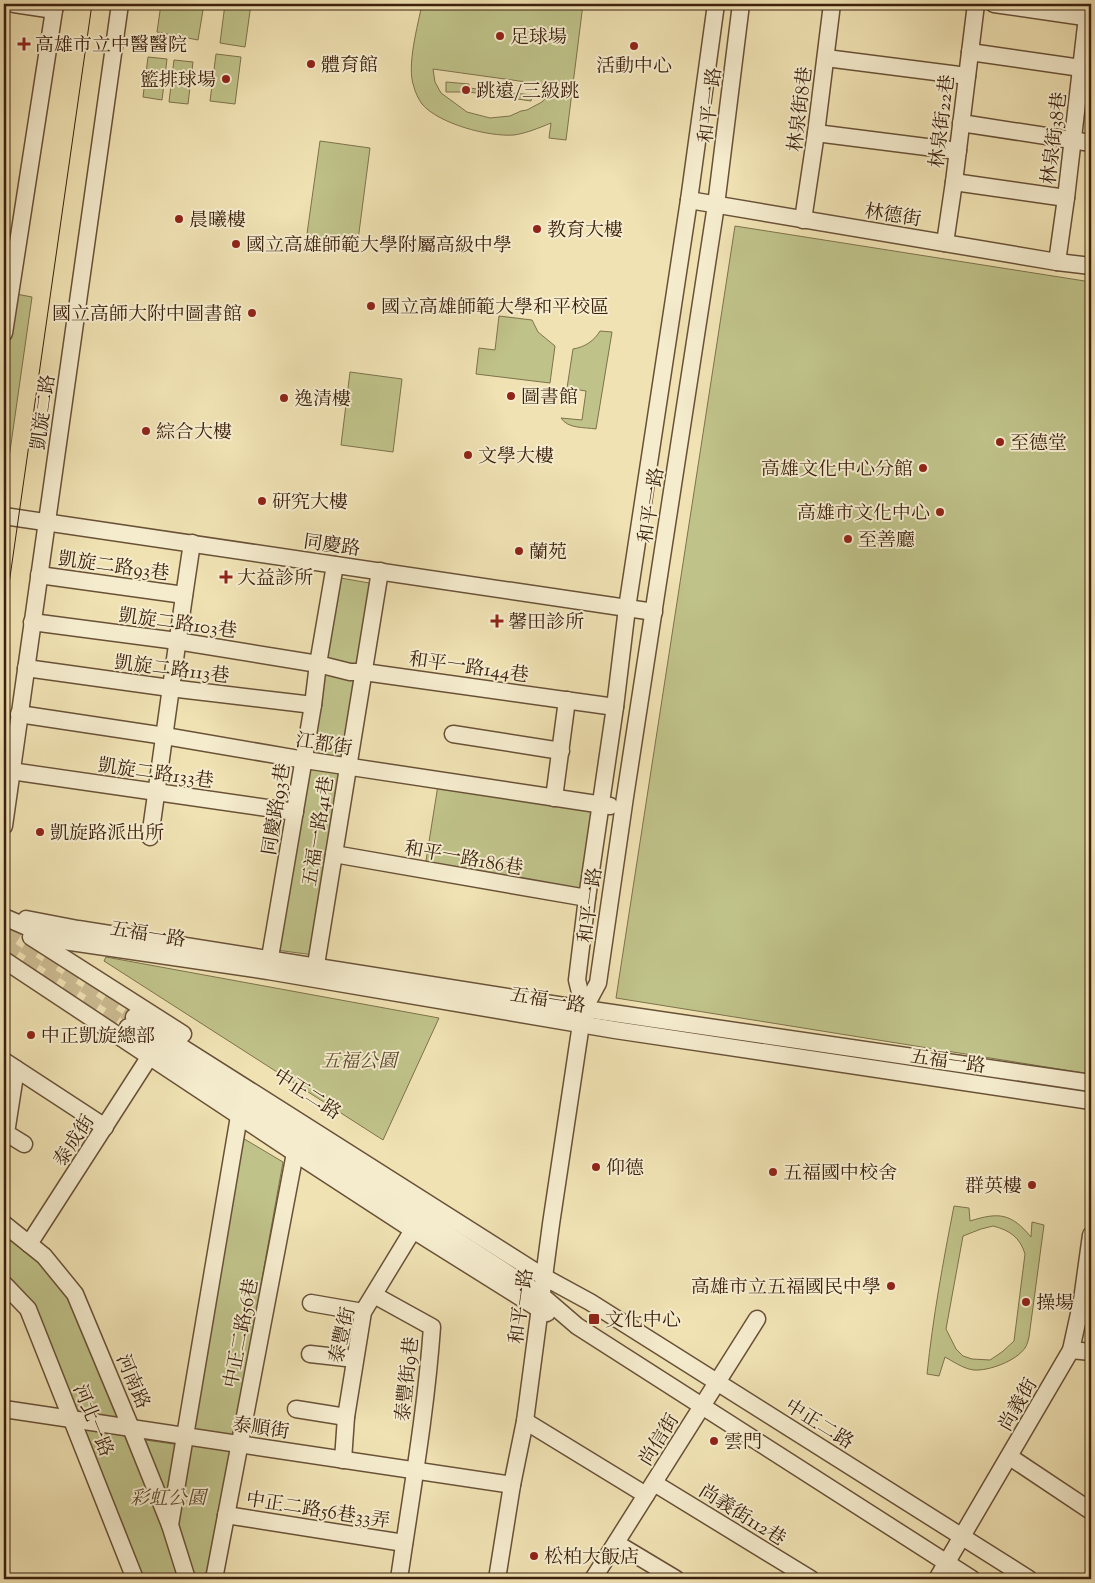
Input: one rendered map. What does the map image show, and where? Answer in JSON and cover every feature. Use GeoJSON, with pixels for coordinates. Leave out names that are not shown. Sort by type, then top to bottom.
{"type":"FeatureCollection","features":[{"type":"Feature","properties":{"kind":"street"},"geometry":{"type":"LineString","coordinates":[[4,325],[54,7],[14,4]]}},
{"type":"Feature","properties":{"kind":"street","name":"凱旋二路"},"geometry":{"type":"LineString","coordinates":[[4,826],[120,4]]}},
{"type":"Feature","properties":{"kind":"street","name":"和平一路"},"geometry":{"type":"LineString","coordinates":[[583,1017],[577,980],[587,898],[615,708],[627,608],[689,200],[716,4]]}},
{"type":"Feature","properties":{"kind":"street","name":"和平一路"},"geometry":{"type":"LineString","coordinates":[[497,1579],[512,1485],[525,1421],[544,1272],[583,1017],[598,983],[623,808],[716,205],[741,4]]}},
{"type":"Feature","properties":{"kind":"street","name":"林泉街8巷"},"geometry":{"type":"LineString","coordinates":[[803,220],[832,4]]}},
{"type":"Feature","properties":{"kind":"street","name":"林泉街22巷"},"geometry":{"type":"LineString","coordinates":[[944,243],[954,182],[976,4]]}},
{"type":"Feature","properties":{"kind":"street"},"geometry":{"type":"LineString","coordinates":[[1001,4],[1089,18]]}},
{"type":"Feature","properties":{"kind":"street","name":"林泉街38巷"},"geometry":{"type":"LineString","coordinates":[[1057,262],[1089,18]]}},
{"type":"Feature","properties":{"kind":"street"},"geometry":{"type":"LineString","coordinates":[[970,52],[1081,68]]}},
{"type":"Feature","properties":{"kind":"street"},"geometry":{"type":"LineString","coordinates":[[826,58],[967,76]]}},
{"type":"Feature","properties":{"kind":"street"},"geometry":{"type":"LineString","coordinates":[[961,123],[1091,142]]}},
{"type":"Feature","properties":{"kind":"street"},"geometry":{"type":"LineString","coordinates":[[816,133],[958,151]]}},
{"type":"Feature","properties":{"kind":"street"},"geometry":{"type":"LineString","coordinates":[[954,182],[1066,198]]}},
{"type":"Feature","properties":{"kind":"street","name":"林德街"},"geometry":{"type":"LineString","coordinates":[[689,200],[1057,262],[1091,266]]}},
{"type":"Feature","properties":{"kind":"street","name":"同慶路"},"geometry":{"type":"LineString","coordinates":[[4,516],[654,612]]}},
{"type":"Feature","properties":{"kind":"street"},"geometry":{"type":"LineString","coordinates":[[150,837],[176,641],[192,544]]}},
{"type":"Feature","properties":{"kind":"street","name":"同慶路93巷"},"geometry":{"type":"LineString","coordinates":[[269,965],[335,564]]}},
{"type":"Feature","properties":{"kind":"street","name":"五福一路41巷"},"geometry":{"type":"LineString","coordinates":[[315,973],[380,571]]}},
{"type":"Feature","properties":{"kind":"street","name":"凱旋二路93巷"},"geometry":{"type":"LineString","coordinates":[[39,575],[184,595]]}},
{"type":"Feature","properties":{"kind":"street","name":"凱旋二路103巷"},"geometry":{"type":"LineString","coordinates":[[32,622],[176,641],[318,664]]}},
{"type":"Feature","properties":{"kind":"street","name":"和平一路144巷"},"geometry":{"type":"LineString","coordinates":[[318,664],[350,672],[364,672],[615,708]]}},
{"type":"Feature","properties":{"kind":"street","name":"凱旋二路113巷"},"geometry":{"type":"LineString","coordinates":[[26,668],[313,706]]}},
{"type":"Feature","properties":{"kind":"street"},"geometry":{"type":"LineString","coordinates":[[554,798],[568,700]]}},
{"type":"Feature","properties":{"kind":"street","name":"江都街"},"geometry":{"type":"LineString","coordinates":[[20,714],[348,767],[623,808]]}},
{"type":"Feature","properties":{"kind":"street"},"geometry":{"type":"LineString","coordinates":[[453,734],[561,751]]}},
{"type":"Feature","properties":{"kind":"street","name":"凱旋二路133巷"},"geometry":{"type":"LineString","coordinates":[[12,771],[295,812]]}},
{"type":"Feature","properties":{"kind":"street","name":"和平一路186巷"},"geometry":{"type":"LineString","coordinates":[[334,854],[587,898]]}},
{"type":"Feature","properties":{"kind":"street","name":"五福一路"},"geometry":{"type":"LineString","coordinates":[[4,917],[57,940],[269,965],[1091,1101]]}},
{"type":"Feature","properties":{"kind":"street","name":"中正二路"},"geometry":{"type":"LineString","coordinates":[[4,917],[590,1302],[1029,1579]]}},
{"type":"Feature","properties":{"kind":"street","name":"中正二路"},"geometry":{"type":"LineString","coordinates":[[4,960],[413,1230],[540,1302]]}},
{"type":"Feature","properties":{"kind":"street","name":"五福一路"},"geometry":{"type":"LineString","coordinates":[[583,1017],[1091,1084]]}},
{"type":"Feature","properties":{"kind":"street","name":"中正二路"},"geometry":{"type":"LineString","coordinates":[[544,1272],[131,1022],[540,1302],[972,1579]]}},
{"type":"Feature","properties":{"kind":"street","name":"泰成街"},"geometry":{"type":"LineString","coordinates":[[29,1244],[150,1056]]}},
{"type":"Feature","properties":{"kind":"street"},"geometry":{"type":"LineString","coordinates":[[24,1144],[6,1133],[10,1065],[105,1127]]}},
{"type":"Feature","properties":{"kind":"street","name":"中正二路56巷"},"geometry":{"type":"LineString","coordinates":[[170,1525],[239,1116]]}},
{"type":"Feature","properties":{"kind":"street","name":"中正二路56巷"},"geometry":{"type":"LineString","coordinates":[[214,1579],[294,1153]]}},
{"type":"Feature","properties":{"kind":"street","name":"河南路"},"geometry":{"type":"LineString","coordinates":[[4,1224],[44,1256],[75,1294],[132,1428],[170,1525],[187,1579]]}},
{"type":"Feature","properties":{"kind":"street","name":"泰豐街"},"geometry":{"type":"LineString","coordinates":[[343,1460],[346,1416],[363,1312],[413,1230]]}},
{"type":"Feature","properties":{"kind":"street","name":"尚義街"},"geometry":{"type":"LineString","coordinates":[[937,1579],[1072,1350],[1087,1301],[1091,1239]]}},
{"type":"Feature","properties":{"kind":"street","name":"河北一路"},"geometry":{"type":"LineString","coordinates":[[4,1284],[28,1309],[135,1579]]}},
{"type":"Feature","properties":{"kind":"street","name":"泰豐街9巷"},"geometry":{"type":"LineString","coordinates":[[374,1295],[432,1327],[415,1471]]}},
{"type":"Feature","properties":{"kind":"street"},"geometry":{"type":"LineString","coordinates":[[311,1303],[363,1312]]}},
{"type":"Feature","properties":{"kind":"street","name":"尚信街"},"geometry":{"type":"LineString","coordinates":[[593,1579],[757,1320]]}},
{"type":"Feature","properties":{"kind":"street"},"geometry":{"type":"LineString","coordinates":[[1072,1350],[1091,1352]]}},
{"type":"Feature","properties":{"kind":"street"},"geometry":{"type":"LineString","coordinates":[[310,1354],[355,1359]]}},
{"type":"Feature","properties":{"kind":"street","name":"泰順街"},"geometry":{"type":"LineString","coordinates":[[4,1409],[512,1485]]}},
{"type":"Feature","properties":{"kind":"street"},"geometry":{"type":"LineString","coordinates":[[296,1409],[346,1416]]}},
{"type":"Feature","properties":{"kind":"street","name":"尚義街112巷"},"geometry":{"type":"LineString","coordinates":[[525,1421],[811,1579]]}},
{"type":"Feature","properties":{"kind":"street"},"geometry":{"type":"LineString","coordinates":[[1010,1457],[1091,1511]]}},
{"type":"Feature","properties":{"kind":"street"},"geometry":{"type":"LineString","coordinates":[[399,1579],[415,1471]]}},
{"type":"Feature","properties":{"kind":"street","name":"中正二路56巷33弄"},"geometry":{"type":"LineString","coordinates":[[226,1515],[404,1543]]}},
{"type":"Feature","properties":{"kind":"street"},"geometry":{"type":"LineString","coordinates":[[616,1543],[676,1579]]}},
{"type":"Feature","properties":{"kind":"green space"},"geometry":{"type":"Polygon","coordinates":[[[161,4],[204,4],[198,40],[157,32],[161,4]]]}},
{"type":"Feature","properties":{"kind":"green space","name":"籃排球場"},"geometry":{"type":"Polygon","coordinates":[[[225,4],[251,4],[245,47],[220,43],[225,4]]]}},
{"type":"Feature","properties":{"kind":"green space"},"geometry":{"type":"Polygon","coordinates":[[[422,4],[583,4],[566,140],[549,138],[551,123],[514,135],[491,134],[465,128],[440,118],[422,104],[415,89],[411,69],[422,4]],[[433,69],[435,82],[441,93],[467,112],[490,118],[510,116],[527,110],[542,102],[555,86],[433,69]]]}},
{"type":"Feature","properties":{"kind":"green space","name":"籃排球場"},"geometry":{"type":"Polygon","coordinates":[[[216,54],[241,57],[235,104],[210,101],[216,54]]]}},
{"type":"Feature","properties":{"kind":"green space"},"geometry":{"type":"Polygon","coordinates":[[[148,57],[167,59],[162,100],[143,97],[148,57]]]}},
{"type":"Feature","properties":{"kind":"green space"},"geometry":{"type":"Polygon","coordinates":[[[174,60],[193,62],[188,104],[169,102],[174,60]]]}},
{"type":"Feature","properties":{"kind":"green space","name":"跳遠/三級跳"},"geometry":{"type":"Polygon","coordinates":[[[446,82],[469,84],[469,88],[532,95],[531,101],[469,92],[446,92],[446,82]]]}},
{"type":"Feature","properties":{"kind":"green space"},"geometry":{"type":"Polygon","coordinates":[[[320,141],[370,148],[357,248],[306,241],[320,141]]]}},
{"type":"Feature","properties":{"kind":"green space"},"geometry":{"type":"Polygon","coordinates":[[[735,226],[1091,282],[1090,1074],[616,998],[735,226]]]}},
{"type":"Feature","properties":{"kind":"green space"},"geometry":{"type":"Polygon","coordinates":[[[16,294],[32,297],[4,486],[4,378],[16,294]]]}},
{"type":"Feature","properties":{"kind":"green space"},"geometry":{"type":"Polygon","coordinates":[[[499,316],[532,320],[538,332],[555,346],[550,383],[476,374],[479,348],[495,350],[499,316]]]}},
{"type":"Feature","properties":{"kind":"green space"},"geometry":{"type":"Polygon","coordinates":[[[600,331],[612,332],[596,429],[572,426],[561,418],[582,420],[586,391],[567,388],[573,349],[589,343],[600,331]]]}},
{"type":"Feature","properties":{"kind":"green space"},"geometry":{"type":"Polygon","coordinates":[[[350,372],[402,379],[393,452],[341,445],[350,372]]]}},
{"type":"Feature","properties":{"kind":"green space"},"geometry":{"type":"Polygon","coordinates":[[[335,577],[375,584],[314,955],[276,950],[335,577]]]}},
{"type":"Feature","properties":{"kind":"green space"},"geometry":{"type":"Polygon","coordinates":[[[438,785],[595,810],[581,894],[425,867],[438,785]]]}},
{"type":"Feature","properties":{"kind":"green space","name":"五福公園"},"geometry":{"type":"Polygon","coordinates":[[[106,957],[439,1018],[383,1140],[104,961],[106,957]]]}},
{"type":"Feature","properties":{"kind":"green space","name":"彩虹公園"},"geometry":{"type":"Polygon","coordinates":[[[241,1137],[283,1162],[208,1578],[143,1579],[43,1328],[16,1286],[4,1276],[4,1232],[39,1262],[68,1296],[125,1437],[187,1446],[241,1137]]]}},
{"type":"Feature","properties":{"kind":"green space","name":"操場"},"geometry":{"type":"Polygon","coordinates":[[[954,1206],[969,1208],[970,1221],[989,1216],[1011,1219],[1031,1237],[1032,1222],[1044,1225],[1029,1337],[1025,1348],[1009,1361],[980,1370],[967,1368],[945,1357],[939,1376],[927,1374],[935,1311],[954,1206]],[[993,1226],[963,1236],[946,1329],[956,1349],[963,1356],[972,1359],[990,1360],[1014,1341],[1025,1254],[1020,1243],[1013,1235],[993,1226]]]}},
{"type":"Feature","properties":{"kind":"tunnel"},"geometry":{"type":"LineString","coordinates":[[4,932],[134,1017]]}},
{"type":"Feature","properties":{"kind":"tunnel"},"geometry":{"type":"LineString","coordinates":[[4,946],[128,1027]]}},
{"type":"Feature","properties":{"kind":"tram line"},"geometry":{"type":"LineString","coordinates":[[4,619],[92,4]]}},
{"type":"Feature","properties":{"kind":"place","name":"足球場"},"geometry":{"type":"Point","coordinates":[500,36]}},
{"type":"Feature","properties":{"kind":"place","name":"高雄市立中醫醫院"},"geometry":{"type":"Point","coordinates":[24,44]}},
{"type":"Feature","properties":{"kind":"place","name":"活動中心"},"geometry":{"type":"Point","coordinates":[634,46]}},
{"type":"Feature","properties":{"kind":"place","name":"體育館"},"geometry":{"type":"Point","coordinates":[311,64]}},
{"type":"Feature","properties":{"kind":"place","name":"籃排球場"},"geometry":{"type":"Point","coordinates":[226,79]}},
{"type":"Feature","properties":{"kind":"place","name":"跳遠/三級跳"},"geometry":{"type":"Point","coordinates":[466,90]}},
{"type":"Feature","properties":{"kind":"place","name":"晨曦樓"},"geometry":{"type":"Point","coordinates":[179,219]}},
{"type":"Feature","properties":{"kind":"place","name":"教育大樓"},"geometry":{"type":"Point","coordinates":[537,229]}},
{"type":"Feature","properties":{"kind":"place","name":"國立高雄師範大學附屬高級中學"},"geometry":{"type":"Point","coordinates":[236,244]}},
{"type":"Feature","properties":{"kind":"place","name":"國立高雄師範大學和平校區"},"geometry":{"type":"Point","coordinates":[371,306]}},
{"type":"Feature","properties":{"kind":"place","name":"國立高師大附中圖書館"},"geometry":{"type":"Point","coordinates":[252,313]}},
{"type":"Feature","properties":{"kind":"place","name":"圖書館"},"geometry":{"type":"Point","coordinates":[511,396]}},
{"type":"Feature","properties":{"kind":"place","name":"逸清樓"},"geometry":{"type":"Point","coordinates":[284,398]}},
{"type":"Feature","properties":{"kind":"place","name":"綜合大樓"},"geometry":{"type":"Point","coordinates":[146,431]}},
{"type":"Feature","properties":{"kind":"place","name":"至德堂"},"geometry":{"type":"Point","coordinates":[1000,442]}},
{"type":"Feature","properties":{"kind":"place","name":"文學大樓"},"geometry":{"type":"Point","coordinates":[468,455]}},
{"type":"Feature","properties":{"kind":"place","name":"高雄文化中心分館"},"geometry":{"type":"Point","coordinates":[923,468]}},
{"type":"Feature","properties":{"kind":"place","name":"研究大樓"},"geometry":{"type":"Point","coordinates":[262,501]}},
{"type":"Feature","properties":{"kind":"place","name":"高雄市文化中心"},"geometry":{"type":"Point","coordinates":[940,512]}},
{"type":"Feature","properties":{"kind":"place","name":"至善廳"},"geometry":{"type":"Point","coordinates":[848,539]}},
{"type":"Feature","properties":{"kind":"place","name":"蘭苑"},"geometry":{"type":"Point","coordinates":[519,551]}},
{"type":"Feature","properties":{"kind":"place","name":"大益診所"},"geometry":{"type":"Point","coordinates":[226,577]}},
{"type":"Feature","properties":{"kind":"place","name":"馨田診所"},"geometry":{"type":"Point","coordinates":[497,621]}},
{"type":"Feature","properties":{"kind":"place","name":"凱旋路派出所"},"geometry":{"type":"Point","coordinates":[40,832]}},
{"type":"Feature","properties":{"kind":"place","name":"中正凱旋總部"},"geometry":{"type":"Point","coordinates":[31,1035]}},
{"type":"Feature","properties":{"kind":"place","name":"仰德"},"geometry":{"type":"Point","coordinates":[596,1167]}},
{"type":"Feature","properties":{"kind":"place","name":"五福國中校舍"},"geometry":{"type":"Point","coordinates":[773,1172]}},
{"type":"Feature","properties":{"kind":"place","name":"群英樓"},"geometry":{"type":"Point","coordinates":[1032,1185]}},
{"type":"Feature","properties":{"kind":"place","name":"高雄市立五福國民中學"},"geometry":{"type":"Point","coordinates":[891,1286]}},
{"type":"Feature","properties":{"kind":"place","name":"操場"},"geometry":{"type":"Point","coordinates":[1026,1302]}},
{"type":"Feature","properties":{"kind":"place","name":"文化中心"},"geometry":{"type":"Point","coordinates":[594,1319]}},
{"type":"Feature","properties":{"kind":"place","name":"雲門"},"geometry":{"type":"Point","coordinates":[714,1441]}},
{"type":"Feature","properties":{"kind":"place","name":"松柏大飯店"},"geometry":{"type":"Point","coordinates":[534,1556]}}]}
